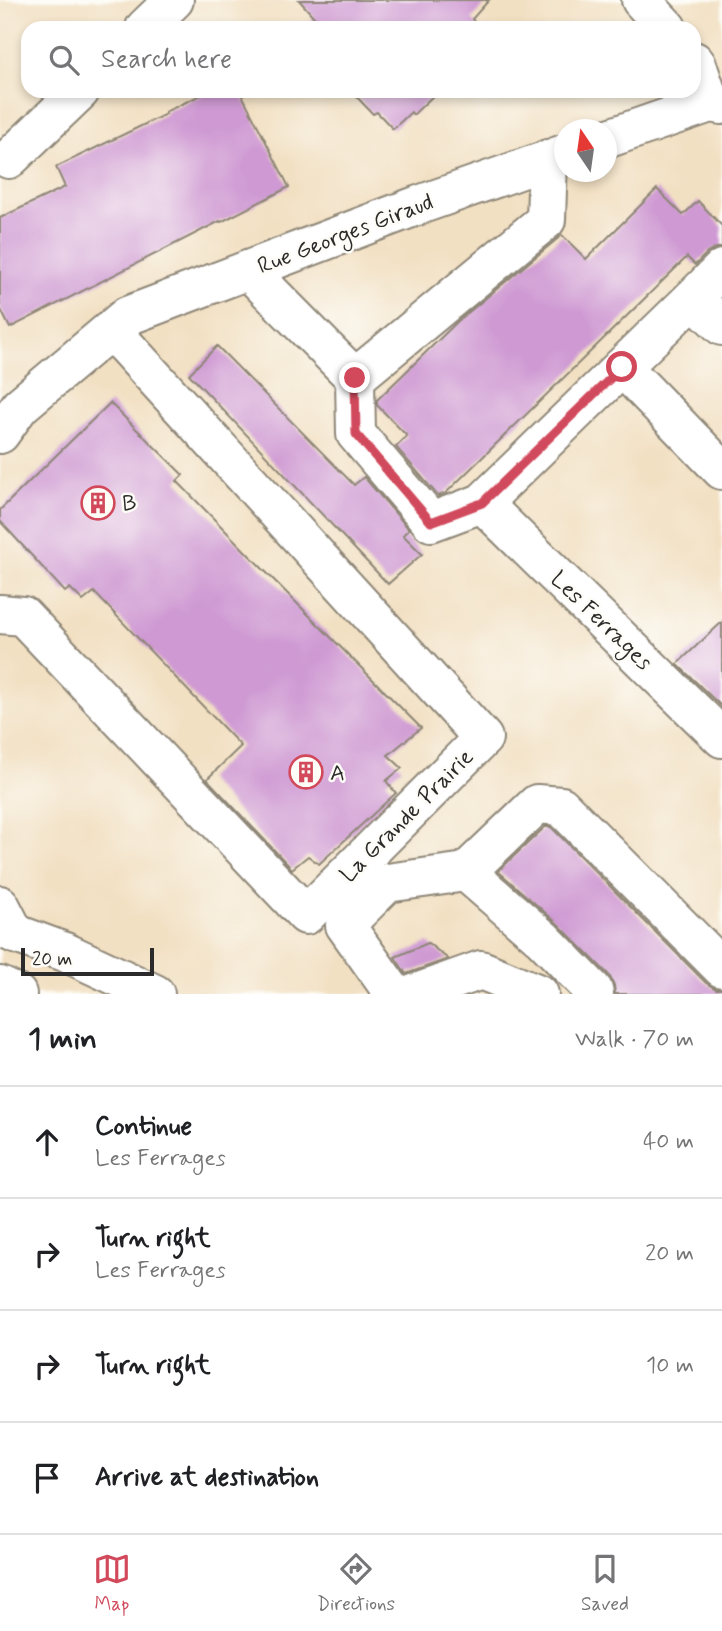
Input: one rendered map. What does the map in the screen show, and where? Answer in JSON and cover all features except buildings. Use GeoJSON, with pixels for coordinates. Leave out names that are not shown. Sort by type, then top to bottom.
{"type":"FeatureCollection","features":[{"type":"Feature","properties":{"kind":"street"},"geometry":{"type":"LineString","coordinates":[[152,21],[174,0]]}},
{"type":"Feature","properties":{"kind":"street"},"geometry":{"type":"LineString","coordinates":[[641,0],[660,21]]}},
{"type":"Feature","properties":{"kind":"street"},"geometry":{"type":"LineString","coordinates":[[617,136],[716,104],[701,73]]}},
{"type":"Feature","properties":{"kind":"street"},"geometry":{"type":"LineString","coordinates":[[9,159],[73,98]]}},
{"type":"Feature","properties":{"kind":"street","name":"Rue Georges Giraud"},"geometry":{"type":"LineString","coordinates":[[0,434],[20,406],[119,323],[248,270],[419,205],[554,158]]}},
{"type":"Feature","properties":{"kind":"street"},"geometry":{"type":"LineString","coordinates":[[355,378],[546,220],[554,170]]}},
{"type":"Feature","properties":{"kind":"street"},"geometry":{"type":"LineString","coordinates":[[248,270],[355,378],[356,434],[431,522],[482,503],[722,269]]}},
{"type":"Feature","properties":{"kind":"street"},"geometry":{"type":"LineString","coordinates":[[694,298],[722,326]]}},
{"type":"Feature","properties":{"kind":"street","name":"La Grande Prairie"},"geometry":{"type":"LineString","coordinates":[[0,614],[23,616],[306,915],[483,738],[119,323]]}},
{"type":"Feature","properties":{"kind":"street"},"geometry":{"type":"LineString","coordinates":[[622,367],[722,470]]}},
{"type":"Feature","properties":{"kind":"street","name":"Les Ferrages"},"geometry":{"type":"LineString","coordinates":[[482,503],[722,738]]}},
{"type":"Feature","properties":{"kind":"street"},"geometry":{"type":"LineString","coordinates":[[394,994],[345,925],[387,883],[466,872],[537,804],[561,806],[722,968]]}},
{"type":"Feature","properties":{"kind":"street"},"geometry":{"type":"LineString","coordinates":[[466,872],[543,939],[594,994]]}},
{"type":"Feature","properties":{"kind":"street"},"geometry":{"type":"LineString","coordinates":[[5,923],[155,994]]}},
{"type":"Feature","properties":{"kind":"street"},"geometry":{"type":"LineString","coordinates":[[414,994],[481,971],[539,994]]}},
{"type":"Feature","properties":{"kind":"street"},"geometry":{"type":"LineString","coordinates":[[0,986],[17,994]]}},
{"type":"Feature","properties":{"kind":"place","name":"B"},"geometry":{"type":"Point","coordinates":[98,503]}},
{"type":"Feature","properties":{"kind":"place","name":"A"},"geometry":{"type":"Point","coordinates":[306,772]}},
{"type":"Feature","properties":{"kind":"route"},"geometry":{"type":"LineString","coordinates":[[355,378],[356,434],[431,522],[482,503],[622,367]]}}]}
